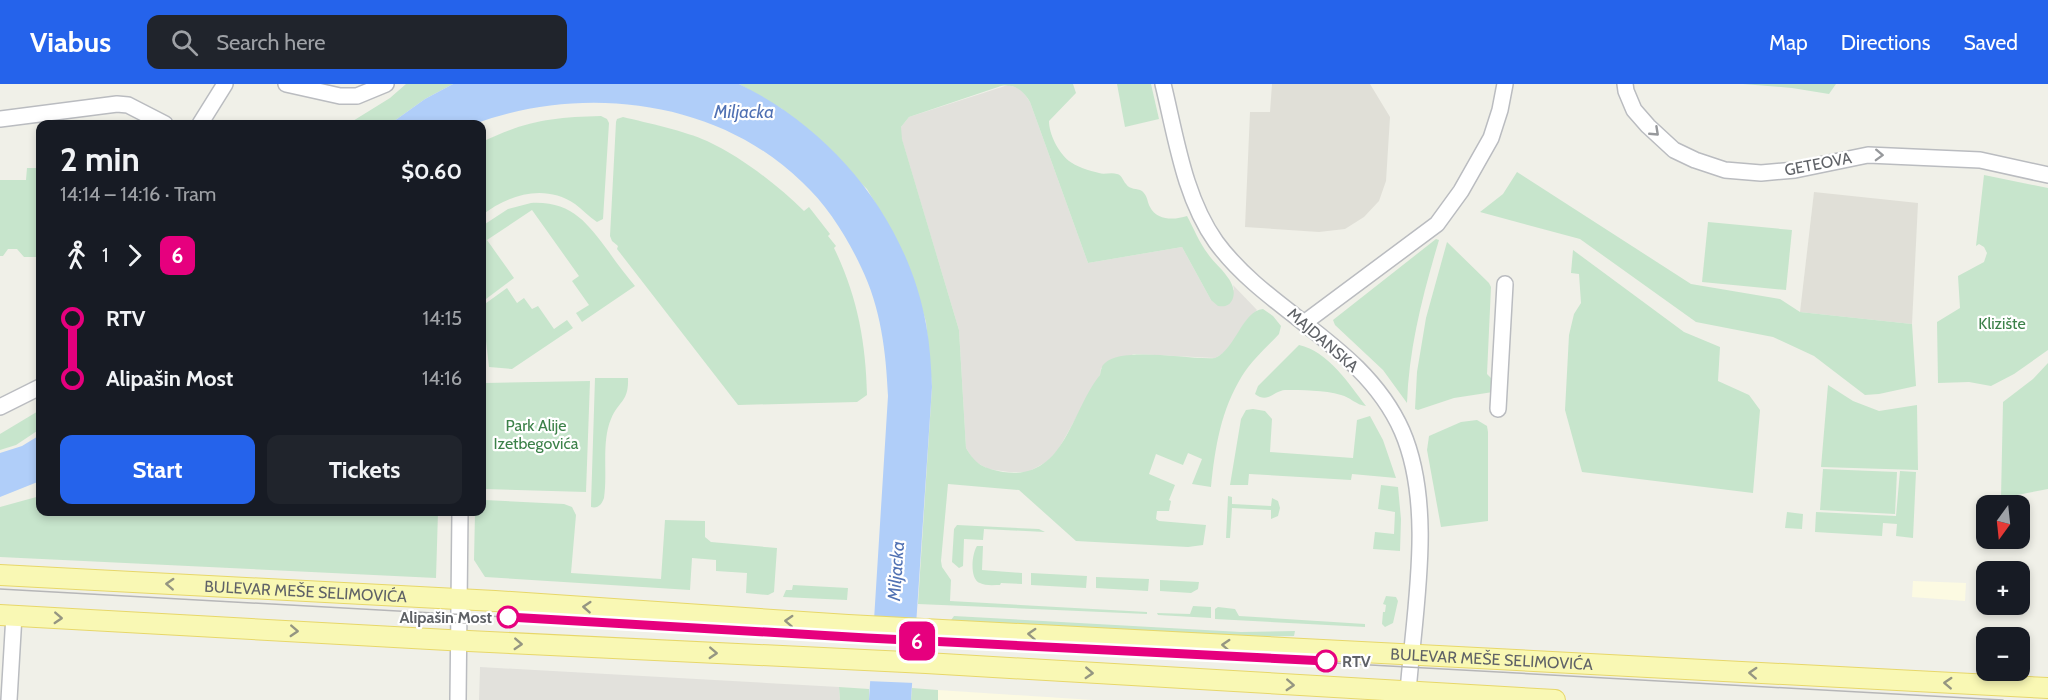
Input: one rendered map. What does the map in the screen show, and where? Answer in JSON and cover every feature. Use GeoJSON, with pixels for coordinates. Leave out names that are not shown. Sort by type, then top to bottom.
{"type":"FeatureCollection","features":[{"type":"Feature","properties":{"kind":"main road","name":"BULEVAR MEŠE SELIMOVIĆA"},"geometry":{"type":"LineString","coordinates":[[0,575],[459,599],[848,625],[2048,688]]}},
{"type":"Feature","properties":{"kind":"main road"},"geometry":{"type":"LineString","coordinates":[[7,615],[460,641],[926,663],[1555,700]]}},
{"type":"Feature","properties":{"kind":"street"},"geometry":{"type":"LineString","coordinates":[[202,120],[225,84]]}},
{"type":"Feature","properties":{"kind":"street"},"geometry":{"type":"LineString","coordinates":[[286,84],[340,96],[357,96],[386,84]]}},
{"type":"Feature","properties":{"kind":"street","name":"MAJDANSKA"},"geometry":{"type":"LineString","coordinates":[[1163,84],[1186,174],[1203,223],[1235,263],[1328,340],[1363,374],[1390,410],[1402,431],[1416,485],[1420,525],[1408,692]]}},
{"type":"Feature","properties":{"kind":"street"},"geometry":{"type":"LineString","coordinates":[[1304,322],[1437,224],[1461,191],[1491,138],[1505,84]]}},
{"type":"Feature","properties":{"kind":"street","name":"GETEOVA"},"geometry":{"type":"LineString","coordinates":[[1625,84],[1634,110],[1674,150],[1725,170],[1761,173],[1795,170],[1868,155],[1980,160],[2048,175]]}},
{"type":"Feature","properties":{"kind":"street"},"geometry":{"type":"LineString","coordinates":[[0,119],[117,104],[128,105],[157,120]]}},
{"type":"Feature","properties":{"kind":"street"},"geometry":{"type":"LineString","coordinates":[[1498,409],[1505,284]]}},
{"type":"Feature","properties":{"kind":"street"},"geometry":{"type":"LineString","coordinates":[[0,407],[36,389]]}},
{"type":"Feature","properties":{"kind":"street"},"geometry":{"type":"LineString","coordinates":[[458,700],[460,516]]}},
{"type":"Feature","properties":{"kind":"street"},"geometry":{"type":"LineString","coordinates":[[7,615],[9,700]]}},
{"type":"Feature","properties":{"kind":"shaded area"},"geometry":{"type":"Polygon","coordinates":[[[1272,84],[1370,84],[1390,117],[1386,181],[1379,201],[1364,217],[1345,229],[1319,232],[1245,227],[1250,112],[1270,112],[1272,84]]]}},
{"type":"Feature","properties":{"kind":"shaded area"},"geometry":{"type":"Polygon","coordinates":[[[1008,85],[1021,89],[1030,102],[1088,263],[1182,247],[1211,300],[1234,290],[1233,285],[1257,310],[1246,321],[1227,351],[1215,358],[1134,354],[1101,368],[1100,375],[1058,450],[1048,461],[1028,472],[988,469],[974,461],[966,448],[959,330],[900,133],[901,127],[909,117],[1008,85]]]}},
{"type":"Feature","properties":{"kind":"shaded area"},"geometry":{"type":"Polygon","coordinates":[[[1814,192],[1918,203],[1912,324],[1800,312],[1814,192]]]}},
{"type":"Feature","properties":{"kind":"shaded area"},"geometry":{"type":"Polygon","coordinates":[[[1913,581],[1966,583],[1965,601],[1912,597],[1913,581]]]}},
{"type":"Feature","properties":{"kind":"shaded area"},"geometry":{"type":"Polygon","coordinates":[[[480,667],[839,687],[840,700],[479,700],[480,667]]]}},
{"type":"Feature","properties":{"kind":"shaded area"},"geometry":{"type":"Polygon","coordinates":[[[938,690],[1093,700],[938,700],[938,690]]]}},
{"type":"Feature","properties":{"kind":"green space"},"geometry":{"type":"Polygon","coordinates":[[[406,84],[453,84],[425,99],[396,120],[354,120],[390,98],[406,84]]]}},
{"type":"Feature","properties":{"kind":"green space"},"geometry":{"type":"Polygon","coordinates":[[[739,84],[1073,84],[1076,93],[1049,121],[1052,137],[1061,153],[1075,165],[1101,174],[1119,175],[1128,186],[1144,193],[1150,207],[1157,215],[1172,219],[1187,216],[1205,249],[1230,280],[1234,292],[1233,298],[1227,305],[1218,306],[1211,300],[1182,247],[1088,263],[1030,102],[1018,89],[1001,86],[909,117],[901,127],[902,139],[959,330],[966,448],[977,462],[985,467],[1003,472],[1024,472],[1040,466],[1053,455],[1063,441],[1103,366],[1114,358],[1141,354],[1215,358],[1228,347],[1250,316],[1263,309],[1281,326],[1279,334],[1246,370],[1229,402],[1217,443],[1211,487],[1192,484],[1202,459],[1188,453],[1183,465],[1156,454],[1149,474],[1175,485],[1169,500],[1171,501],[1169,511],[1157,511],[1156,519],[1206,525],[1203,545],[1188,547],[1076,541],[1019,490],[948,484],[941,561],[942,567],[951,580],[950,601],[1147,612],[1147,614],[918,604],[932,387],[926,322],[912,275],[894,235],[867,189],[782,109],[739,84]]]}},
{"type":"Feature","properties":{"kind":"green space"},"geometry":{"type":"Polygon","coordinates":[[[1117,84],[1151,84],[1159,119],[1125,127],[1117,84]]]}},
{"type":"Feature","properties":{"kind":"green space"},"geometry":{"type":"Polygon","coordinates":[[[1743,84],[1836,84],[1829,94],[1743,84]]]}},
{"type":"Feature","properties":{"kind":"green space"},"geometry":{"type":"Polygon","coordinates":[[[601,116],[609,123],[603,219],[597,222],[575,204],[563,198],[539,193],[515,197],[486,212],[486,140],[526,125],[568,118],[601,116]]]}},
{"type":"Feature","properties":{"kind":"green space"},"geometry":{"type":"Polygon","coordinates":[[[623,117],[707,141],[758,172],[804,211],[809,207],[830,234],[828,236],[836,246],[834,248],[849,283],[859,319],[865,356],[867,395],[857,402],[738,405],[617,249],[618,246],[610,236],[616,122],[617,119],[623,117]]]}},
{"type":"Feature","properties":{"kind":"green space"},"geometry":{"type":"Polygon","coordinates":[[[27,168],[36,168],[36,257],[24,257],[17,249],[8,249],[3,256],[0,256],[0,180],[26,180],[27,168]]]}},
{"type":"Feature","properties":{"kind":"green space"},"geometry":{"type":"Polygon","coordinates":[[[1517,172],[1691,284],[1780,299],[1800,312],[1912,324],[1916,386],[1865,395],[1814,356],[1773,337],[1696,322],[1580,239],[1480,212],[1503,194],[1517,172]]]}},
{"type":"Feature","properties":{"kind":"green space","name":"Klizište"},"geometry":{"type":"Polygon","coordinates":[[[1984,175],[2048,188],[2048,350],[2014,374],[1991,386],[1969,382],[1938,383],[1937,322],[1960,308],[1958,276],[1984,262],[1987,253],[1984,247],[1979,244],[1976,246],[1984,175]]]}},
{"type":"Feature","properties":{"kind":"green space"},"geometry":{"type":"Polygon","coordinates":[[[531,203],[545,203],[568,210],[593,232],[635,286],[582,322],[576,313],[589,305],[572,281],[579,276],[532,210],[487,240],[514,278],[486,299],[486,223],[508,209],[531,203]]]}},
{"type":"Feature","properties":{"kind":"green space"},"geometry":{"type":"Polygon","coordinates":[[[1708,222],[1792,230],[1786,290],[1702,282],[1708,222]]]}},
{"type":"Feature","properties":{"kind":"green space"},"geometry":{"type":"Polygon","coordinates":[[[1436,239],[1439,240],[1422,301],[1414,341],[1407,403],[1383,370],[1335,325],[1333,320],[1436,239]]]}},
{"type":"Feature","properties":{"kind":"green space"},"geometry":{"type":"Polygon","coordinates":[[[1447,242],[1491,287],[1487,374],[1493,380],[1493,392],[1454,398],[1418,410],[1415,409],[1417,372],[1426,318],[1447,242]]]}},
{"type":"Feature","properties":{"kind":"green space"},"geometry":{"type":"Polygon","coordinates":[[[1573,250],[1684,332],[1720,347],[1718,381],[1749,395],[1760,410],[1753,493],[1582,472],[1565,410],[1569,335],[1574,314],[1581,303],[1579,274],[1571,273],[1573,250]]]}},
{"type":"Feature","properties":{"kind":"green space"},"geometry":{"type":"Polygon","coordinates":[[[507,288],[517,303],[524,298],[532,309],[538,306],[554,329],[567,320],[573,328],[512,369],[489,367],[486,303],[507,288]]]}},
{"type":"Feature","properties":{"kind":"green space"},"geometry":{"type":"Polygon","coordinates":[[[1299,345],[1310,348],[1328,361],[1366,406],[1344,396],[1320,391],[1285,390],[1263,398],[1255,394],[1258,386],[1299,345]]]}},
{"type":"Feature","properties":{"kind":"green space"},"geometry":{"type":"Polygon","coordinates":[[[2048,363],[2048,489],[2017,495],[2001,495],[2003,402],[2033,379],[2048,363]]]}},
{"type":"Feature","properties":{"kind":"green space"},"geometry":{"type":"Polygon","coordinates":[[[595,378],[628,378],[628,386],[625,397],[614,413],[608,428],[605,448],[604,498],[599,506],[591,507],[591,504],[595,378]]]}},
{"type":"Feature","properties":{"kind":"green space","name":"Park Alije Izetbegovića"},"geometry":{"type":"Polygon","coordinates":[[[590,381],[586,492],[486,489],[486,383],[590,381]]]}},
{"type":"Feature","properties":{"kind":"green space"},"geometry":{"type":"Polygon","coordinates":[[[1828,385],[1853,401],[1879,411],[1917,405],[1918,470],[1821,467],[1828,385]]]}},
{"type":"Feature","properties":{"kind":"green space"},"geometry":{"type":"Polygon","coordinates":[[[1246,410],[1265,411],[1272,419],[1270,452],[1353,458],[1357,420],[1370,416],[1383,440],[1396,478],[1352,474],[1351,480],[1249,474],[1248,485],[1230,485],[1241,419],[1246,410]]]}},
{"type":"Feature","properties":{"kind":"green space"},"geometry":{"type":"Polygon","coordinates":[[[36,412],[36,432],[16,445],[0,450],[0,434],[36,412]]]}},
{"type":"Feature","properties":{"kind":"green space"},"geometry":{"type":"Polygon","coordinates":[[[1477,420],[1487,426],[1488,432],[1488,521],[1441,527],[1427,450],[1429,436],[1461,422],[1477,420]]]}},
{"type":"Feature","properties":{"kind":"green space"},"geometry":{"type":"Polygon","coordinates":[[[1823,469],[1897,472],[1895,514],[1820,510],[1823,469]]]}},
{"type":"Feature","properties":{"kind":"green space"},"geometry":{"type":"Polygon","coordinates":[[[1900,471],[1916,472],[1913,538],[1896,536],[1897,524],[1883,523],[1882,536],[1815,532],[1816,512],[1896,516],[1900,471]]]}},
{"type":"Feature","properties":{"kind":"green space"},"geometry":{"type":"Polygon","coordinates":[[[1381,485],[1398,487],[1401,519],[1400,551],[1373,549],[1375,532],[1394,534],[1395,512],[1378,509],[1381,485]]]}},
{"type":"Feature","properties":{"kind":"green space"},"geometry":{"type":"Polygon","coordinates":[[[1228,496],[1232,497],[1232,504],[1271,506],[1272,498],[1278,501],[1280,508],[1278,516],[1271,519],[1271,510],[1232,508],[1230,538],[1226,538],[1228,496]]]}},
{"type":"Feature","properties":{"kind":"green space"},"geometry":{"type":"Polygon","coordinates":[[[36,497],[36,516],[438,516],[436,578],[0,557],[0,507],[36,497]]]}},
{"type":"Feature","properties":{"kind":"green space"},"geometry":{"type":"Polygon","coordinates":[[[486,500],[564,504],[572,507],[576,515],[571,573],[661,579],[665,520],[705,521],[705,537],[711,542],[777,548],[774,592],[768,595],[746,593],[747,573],[716,571],[716,560],[692,558],[690,590],[485,577],[474,560],[475,516],[486,516],[486,500]]]}},
{"type":"Feature","properties":{"kind":"green space"},"geometry":{"type":"Polygon","coordinates":[[[1787,512],[1803,514],[1802,529],[1785,528],[1787,512]]]}},
{"type":"Feature","properties":{"kind":"green space"},"geometry":{"type":"Polygon","coordinates":[[[957,525],[1039,529],[1045,532],[984,529],[983,540],[964,539],[963,566],[959,568],[952,562],[954,529],[957,525]]]}},
{"type":"Feature","properties":{"kind":"green space"},"geometry":{"type":"Polygon","coordinates":[[[977,546],[983,546],[982,570],[1022,573],[1022,584],[987,585],[977,581],[972,566],[977,546]]]}},
{"type":"Feature","properties":{"kind":"green space"},"geometry":{"type":"Polygon","coordinates":[[[1031,573],[1087,576],[1086,588],[1031,585],[1031,573]]]}},
{"type":"Feature","properties":{"kind":"green space"},"geometry":{"type":"Polygon","coordinates":[[[1096,577],[1149,579],[1148,591],[1096,588],[1096,577]]]}},
{"type":"Feature","properties":{"kind":"green space"},"geometry":{"type":"Polygon","coordinates":[[[1160,580],[1199,582],[1198,589],[1191,593],[1160,591],[1160,580]]]}},
{"type":"Feature","properties":{"kind":"green space"},"geometry":{"type":"Polygon","coordinates":[[[793,585],[848,588],[847,600],[783,597],[786,590],[792,590],[793,585]]]}},
{"type":"Feature","properties":{"kind":"green space"},"geometry":{"type":"Polygon","coordinates":[[[1386,596],[1396,597],[1398,601],[1393,623],[1385,627],[1382,624],[1386,605],[1383,604],[1386,596]]]}},
{"type":"Feature","properties":{"kind":"green space"},"geometry":{"type":"Polygon","coordinates":[[[1193,606],[1211,607],[1211,618],[1158,615],[1157,613],[1190,614],[1193,606]]]}},
{"type":"Feature","properties":{"kind":"green space"},"geometry":{"type":"Polygon","coordinates":[[[1218,607],[1235,609],[1239,616],[1365,624],[1365,627],[1215,619],[1215,609],[1218,607]]]}},
{"type":"Feature","properties":{"kind":"green space"},"geometry":{"type":"Polygon","coordinates":[[[954,616],[1241,632],[1295,631],[1294,636],[1253,637],[949,623],[954,616]]]}},
{"type":"Feature","properties":{"kind":"green space"},"geometry":{"type":"Polygon","coordinates":[[[839,687],[869,689],[869,700],[840,700],[839,687]]]}},
{"type":"Feature","properties":{"kind":"green space"},"geometry":{"type":"Polygon","coordinates":[[[912,688],[938,690],[938,700],[911,700],[912,688]]]}},
{"type":"Feature","properties":{"kind":"water","name":"Miljacka"},"geometry":{"type":"Polygon","coordinates":[[[453,84],[739,84],[773,103],[805,126],[834,152],[861,182],[883,214],[902,249],[916,286],[926,324],[929,348],[932,387],[911,700],[869,700],[888,396],[886,363],[878,314],[868,283],[849,244],[828,211],[802,182],[768,154],[730,132],[689,117],[647,107],[603,103],[559,105],[516,112],[486,121],[396,120],[425,99],[453,84]]]}},
{"type":"Feature","properties":{"kind":"water"},"geometry":{"type":"Polygon","coordinates":[[[36,437],[36,483],[0,497],[0,453],[22,446],[36,437]]]}},
{"type":"Feature","properties":{"kind":"pier"},"geometry":{"type":"Polygon","coordinates":[[[870,618],[920,620],[915,683],[867,681],[870,618]]]}},
{"type":"Feature","properties":{"kind":"tram line"},"geometry":{"type":"LineString","coordinates":[[0,589],[2003,700]]}},
{"type":"Feature","properties":{"kind":"tram line","name":"6"},"geometry":{"type":"LineString","coordinates":[[508,617],[1326,661]]}},
{"type":"Feature","properties":{"kind":"tram line"},"geometry":{"type":"LineString","coordinates":[[424,621],[486,624]]}},
{"type":"Feature","properties":{"kind":"place","name":"Alipašin Most"},"geometry":{"type":"Point","coordinates":[508,617]}},
{"type":"Feature","properties":{"kind":"place","name":"RTV"},"geometry":{"type":"Point","coordinates":[1326,661]}}]}
